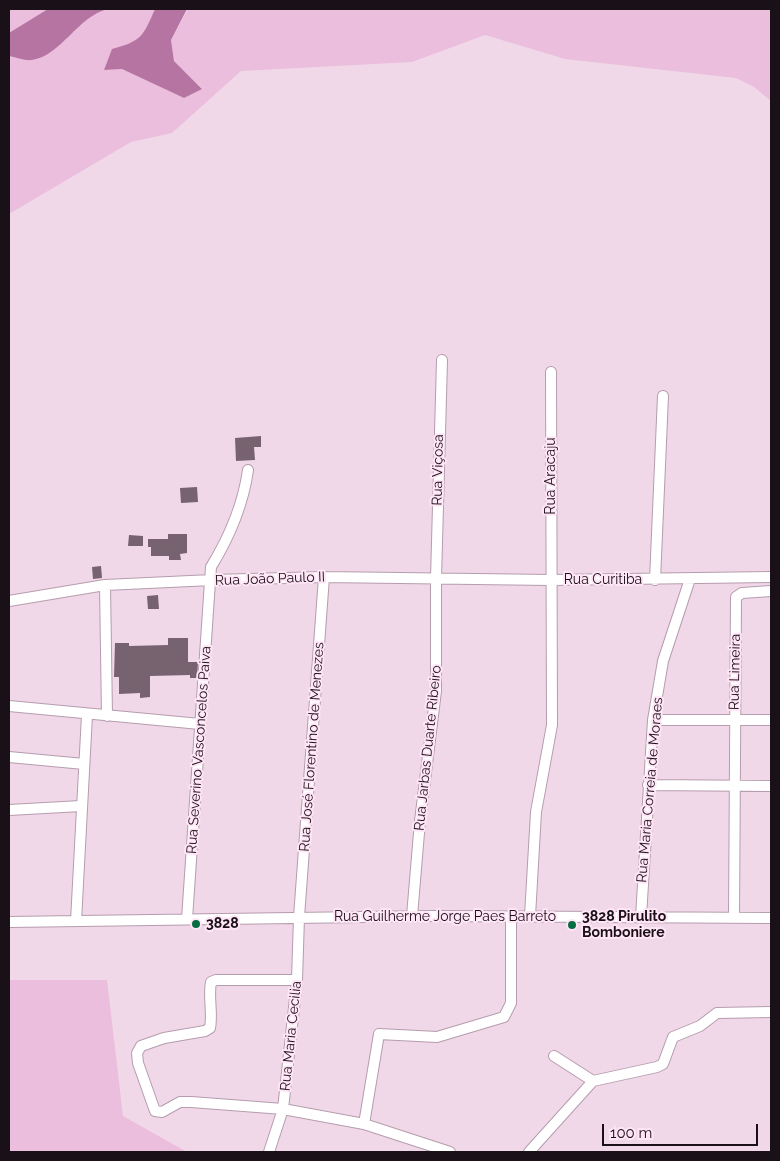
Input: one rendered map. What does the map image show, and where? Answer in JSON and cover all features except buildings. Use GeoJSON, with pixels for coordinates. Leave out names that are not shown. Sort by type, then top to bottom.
{"type":"FeatureCollection","features":[{"type":"Feature","properties":{"kind":"street","name":"Rua Viçosa"},"geometry":{"type":"LineString","coordinates":[[436,579],[442,360]]}},
{"type":"Feature","properties":{"kind":"street","name":"Rua Aracaju"},"geometry":{"type":"LineString","coordinates":[[530,916],[536,804],[552,725],[551,372]]}},
{"type":"Feature","properties":{"kind":"street"},"geometry":{"type":"LineString","coordinates":[[656,580],[663,396]]}},
{"type":"Feature","properties":{"kind":"street","name":"Rua Severino Vasconcelos Paiva"},"geometry":{"type":"LineString","coordinates":[[187,919],[212,580],[211,567],[235,522],[245,491],[248,470]]}},
{"type":"Feature","properties":{"kind":"street","name":"Rua João Paulo II"},"geometry":{"type":"LineString","coordinates":[[9,601],[105,585],[324,577],[436,579]]}},
{"type":"Feature","properties":{"kind":"street","name":"Rua José Florentino de Menezes"},"geometry":{"type":"LineString","coordinates":[[299,918],[324,577]]}},
{"type":"Feature","properties":{"kind":"street","name":"Rua Curitiba"},"geometry":{"type":"LineString","coordinates":[[436,579],[656,580],[771,577]]}},
{"type":"Feature","properties":{"kind":"street","name":"Rua Jarbas Duarte Ribeiro"},"geometry":{"type":"LineString","coordinates":[[412,916],[420,821],[436,692],[436,579]]}},
{"type":"Feature","properties":{"kind":"street","name":"Rua Maria Correia de Moraes"},"geometry":{"type":"LineString","coordinates":[[641,917],[653,720],[663,661],[690,579]]}},
{"type":"Feature","properties":{"kind":"street"},"geometry":{"type":"LineString","coordinates":[[105,585],[107,716]]}},
{"type":"Feature","properties":{"kind":"street","name":"Rua Limeira"},"geometry":{"type":"LineString","coordinates":[[734,918],[736,596],[742,593],[771,591]]}},
{"type":"Feature","properties":{"kind":"street"},"geometry":{"type":"LineString","coordinates":[[9,706],[87,715],[200,724]]}},
{"type":"Feature","properties":{"kind":"street"},"geometry":{"type":"LineString","coordinates":[[76,921],[87,715]]}},
{"type":"Feature","properties":{"kind":"street"},"geometry":{"type":"LineString","coordinates":[[653,720],[771,720]]}},
{"type":"Feature","properties":{"kind":"street"},"geometry":{"type":"LineString","coordinates":[[9,757],[84,764]]}},
{"type":"Feature","properties":{"kind":"street"},"geometry":{"type":"LineString","coordinates":[[648,785],[734,784],[771,786]]}},
{"type":"Feature","properties":{"kind":"street"},"geometry":{"type":"LineString","coordinates":[[9,810],[81,806]]}},
{"type":"Feature","properties":{"kind":"street","name":"Rua Guilherme Jorge Paes Barreto"},"geometry":{"type":"LineString","coordinates":[[9,922],[412,916],[771,918]]}},
{"type":"Feature","properties":{"kind":"street"},"geometry":{"type":"LineString","coordinates":[[364,1124],[379,1034],[437,1037],[504,1017],[509,1010],[511,992],[511,917]]}},
{"type":"Feature","properties":{"kind":"street","name":"Rua Maria Cecilia"},"geometry":{"type":"LineString","coordinates":[[268,1152],[283,1109],[297,980],[299,918]]}},
{"type":"Feature","properties":{"kind":"street"},"geometry":{"type":"LineString","coordinates":[[297,980],[216,980],[211,982],[212,1020],[210,1028],[206,1031],[164,1038],[141,1046],[137,1053],[152,1108],[158,1113],[180,1102],[186,1102],[283,1109],[364,1124],[450,1152]]}},
{"type":"Feature","properties":{"kind":"street"},"geometry":{"type":"LineString","coordinates":[[529,1152],[593,1080],[657,1067],[663,1064],[669,1042],[673,1037],[700,1026],[717,1013],[771,1012]]}},
{"type":"Feature","properties":{"kind":"street"},"geometry":{"type":"LineString","coordinates":[[554,1056],[593,1080]]}},
{"type":"Feature","properties":{"kind":"shaded area"},"geometry":{"type":"Polygon","coordinates":[[[9,9],[48,9],[11,34],[9,33],[9,9]]]}},
{"type":"Feature","properties":{"kind":"shaded area"},"geometry":{"type":"Polygon","coordinates":[[[48,9],[108,9],[88,19],[61,44],[42,57],[29,60],[9,56],[9,33],[48,9]]]}},
{"type":"Feature","properties":{"kind":"shaded area"},"geometry":{"type":"Polygon","coordinates":[[[108,9],[155,9],[144,31],[136,40],[112,50],[104,70],[122,69],[184,98],[202,88],[174,61],[171,40],[188,9],[771,9],[771,101],[754,87],[736,78],[565,59],[485,35],[412,62],[241,71],[172,133],[131,142],[9,214],[9,56],[29,60],[42,57],[61,44],[88,19],[108,9]]]}},
{"type":"Feature","properties":{"kind":"shaded area"},"geometry":{"type":"Polygon","coordinates":[[[155,9],[187,9],[171,40],[174,61],[202,89],[184,98],[122,69],[104,70],[112,49],[136,40],[144,31],[155,9]]]}},
{"type":"Feature","properties":{"kind":"shaded area"},"geometry":{"type":"Polygon","coordinates":[[[9,980],[107,980],[123,1116],[187,1152],[9,1152],[9,980]]]}},
{"type":"Feature","properties":{"kind":"place","name":"3828"},"geometry":{"type":"Point","coordinates":[196,924]}},
{"type":"Feature","properties":{"kind":"place","name":"3828 Pirulito Bomboniere"},"geometry":{"type":"Point","coordinates":[572,925]}}]}
